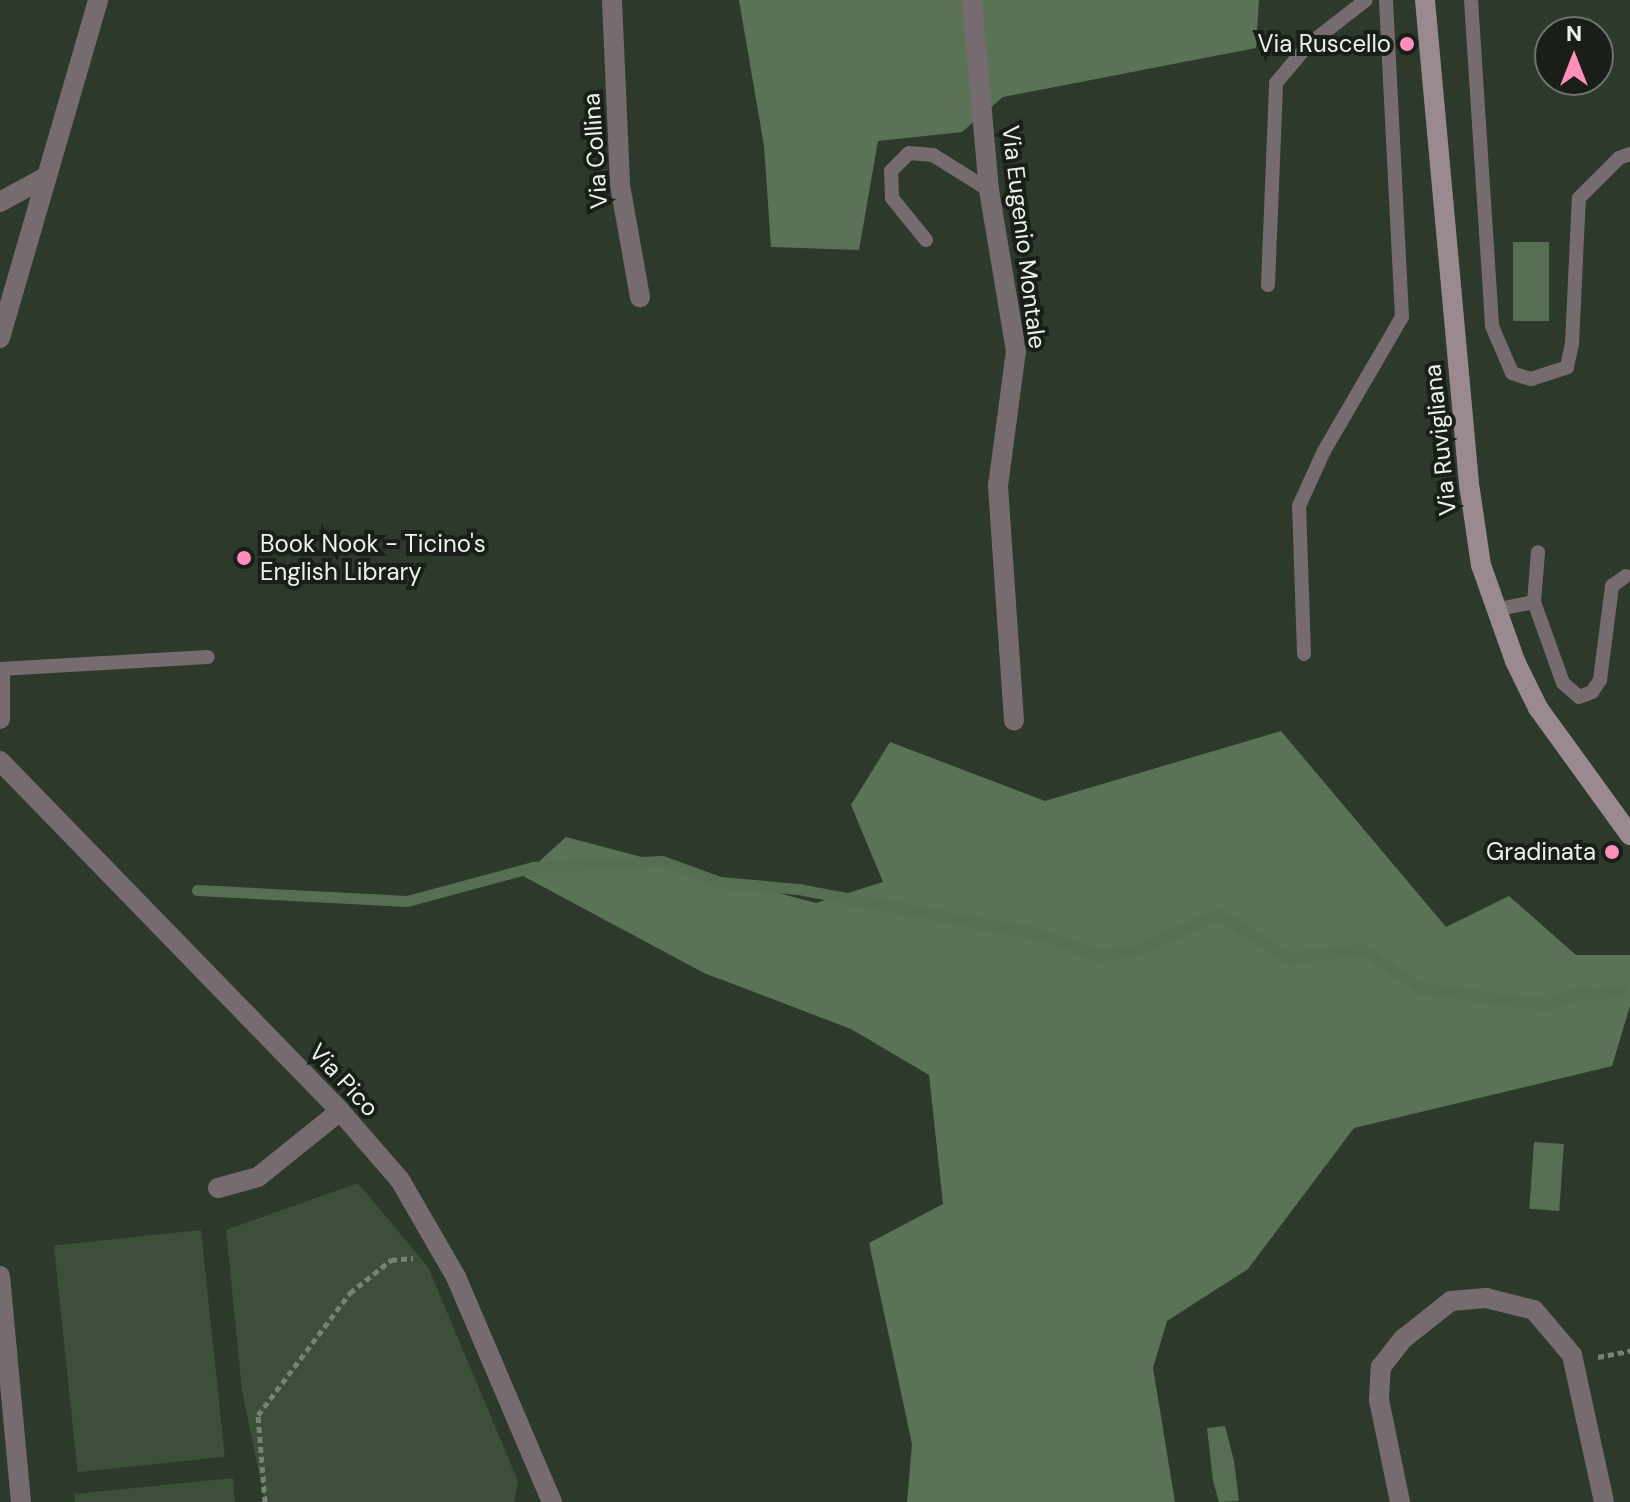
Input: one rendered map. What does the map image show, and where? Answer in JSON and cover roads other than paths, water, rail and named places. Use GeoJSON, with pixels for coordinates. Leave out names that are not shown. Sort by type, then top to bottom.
{"type":"FeatureCollection","features":[{"type":"Feature","properties":{"kind":"main road","name":"Via Ruvigliana"},"geometry":{"type":"LineString","coordinates":[[1425,0],[1470,490],[1494,610],[1538,708],[1630,835]]}},
{"type":"Feature","properties":{"kind":"street"},"geometry":{"type":"LineString","coordinates":[[0,338],[98,0]]}},
{"type":"Feature","properties":{"kind":"street","name":"Via Collina"},"geometry":{"type":"LineString","coordinates":[[612,0],[620,185],[640,297]]}},
{"type":"Feature","properties":{"kind":"street","name":"Via Eugenio Montale"},"geometry":{"type":"LineString","coordinates":[[972,0],[989,190],[1016,351],[998,486],[1014,720]]}},
{"type":"Feature","properties":{"kind":"street"},"geometry":{"type":"LineString","coordinates":[[0,202],[44,178]]}},
{"type":"Feature","properties":{"kind":"street"},"geometry":{"type":"LineString","coordinates":[[0,676],[0,719]]}},
{"type":"Feature","properties":{"kind":"street","name":"Via Pico"},"geometry":{"type":"LineString","coordinates":[[0,761],[340,1111],[400,1180],[456,1277],[552,1502]]}},
{"type":"Feature","properties":{"kind":"street"},"geometry":{"type":"LineString","coordinates":[[218,1188],[258,1177],[340,1111]]}},
{"type":"Feature","properties":{"kind":"street"},"geometry":{"type":"LineString","coordinates":[[0,1276],[21,1502]]}},
{"type":"Feature","properties":{"kind":"street"},"geometry":{"type":"LineString","coordinates":[[1400,1502],[1379,1400],[1381,1367],[1403,1339],[1451,1301],[1486,1298],[1534,1310],[1572,1355],[1604,1502]]}},
{"type":"Feature","properties":{"kind":"lane"},"geometry":{"type":"LineString","coordinates":[[1268,285],[1276,83],[1308,45],[1366,0]]}},
{"type":"Feature","properties":{"kind":"lane"},"geometry":{"type":"LineString","coordinates":[[1304,654],[1299,506],[1324,451],[1402,317],[1386,0]]}},
{"type":"Feature","properties":{"kind":"lane"},"geometry":{"type":"LineString","coordinates":[[1471,0],[1492,326],[1512,373],[1531,379],[1567,367],[1572,344],[1579,198],[1619,158],[1630,154]]}},
{"type":"Feature","properties":{"kind":"lane"},"geometry":{"type":"LineString","coordinates":[[926,240],[892,198],[891,171],[909,153],[933,155],[989,190]]}},
{"type":"Feature","properties":{"kind":"lane"},"geometry":{"type":"LineString","coordinates":[[1538,552],[1534,602],[1563,683],[1579,697],[1592,692],[1600,680],[1612,586],[1626,576]]}},
{"type":"Feature","properties":{"kind":"lane"},"geometry":{"type":"LineString","coordinates":[[1494,610],[1534,602]]}},
{"type":"Feature","properties":{"kind":"lane"},"geometry":{"type":"LineString","coordinates":[[0,669],[208,657]]}},
{"type":"Feature","properties":{"kind":"waterway"},"geometry":{"type":"LineString","coordinates":[[197,890],[407,901],[533,867],[662,861],[720,882],[798,889],[1044,935],[1097,956],[1134,951],[1218,914],[1289,958],[1362,949],[1421,988],[1547,1005],[1580,992],[1596,995],[1622,990]]}},
{"type":"Feature","properties":{"kind":"place","name":"Via Ruscello"},"geometry":{"type":"Point","coordinates":[1407,44]}},
{"type":"Feature","properties":{"kind":"place","name":"Book Nook - Ticino's English Library"},"geometry":{"type":"Point","coordinates":[244,558]}},
{"type":"Feature","properties":{"kind":"place","name":"Gradinata"},"geometry":{"type":"Point","coordinates":[1612,852]}}]}
